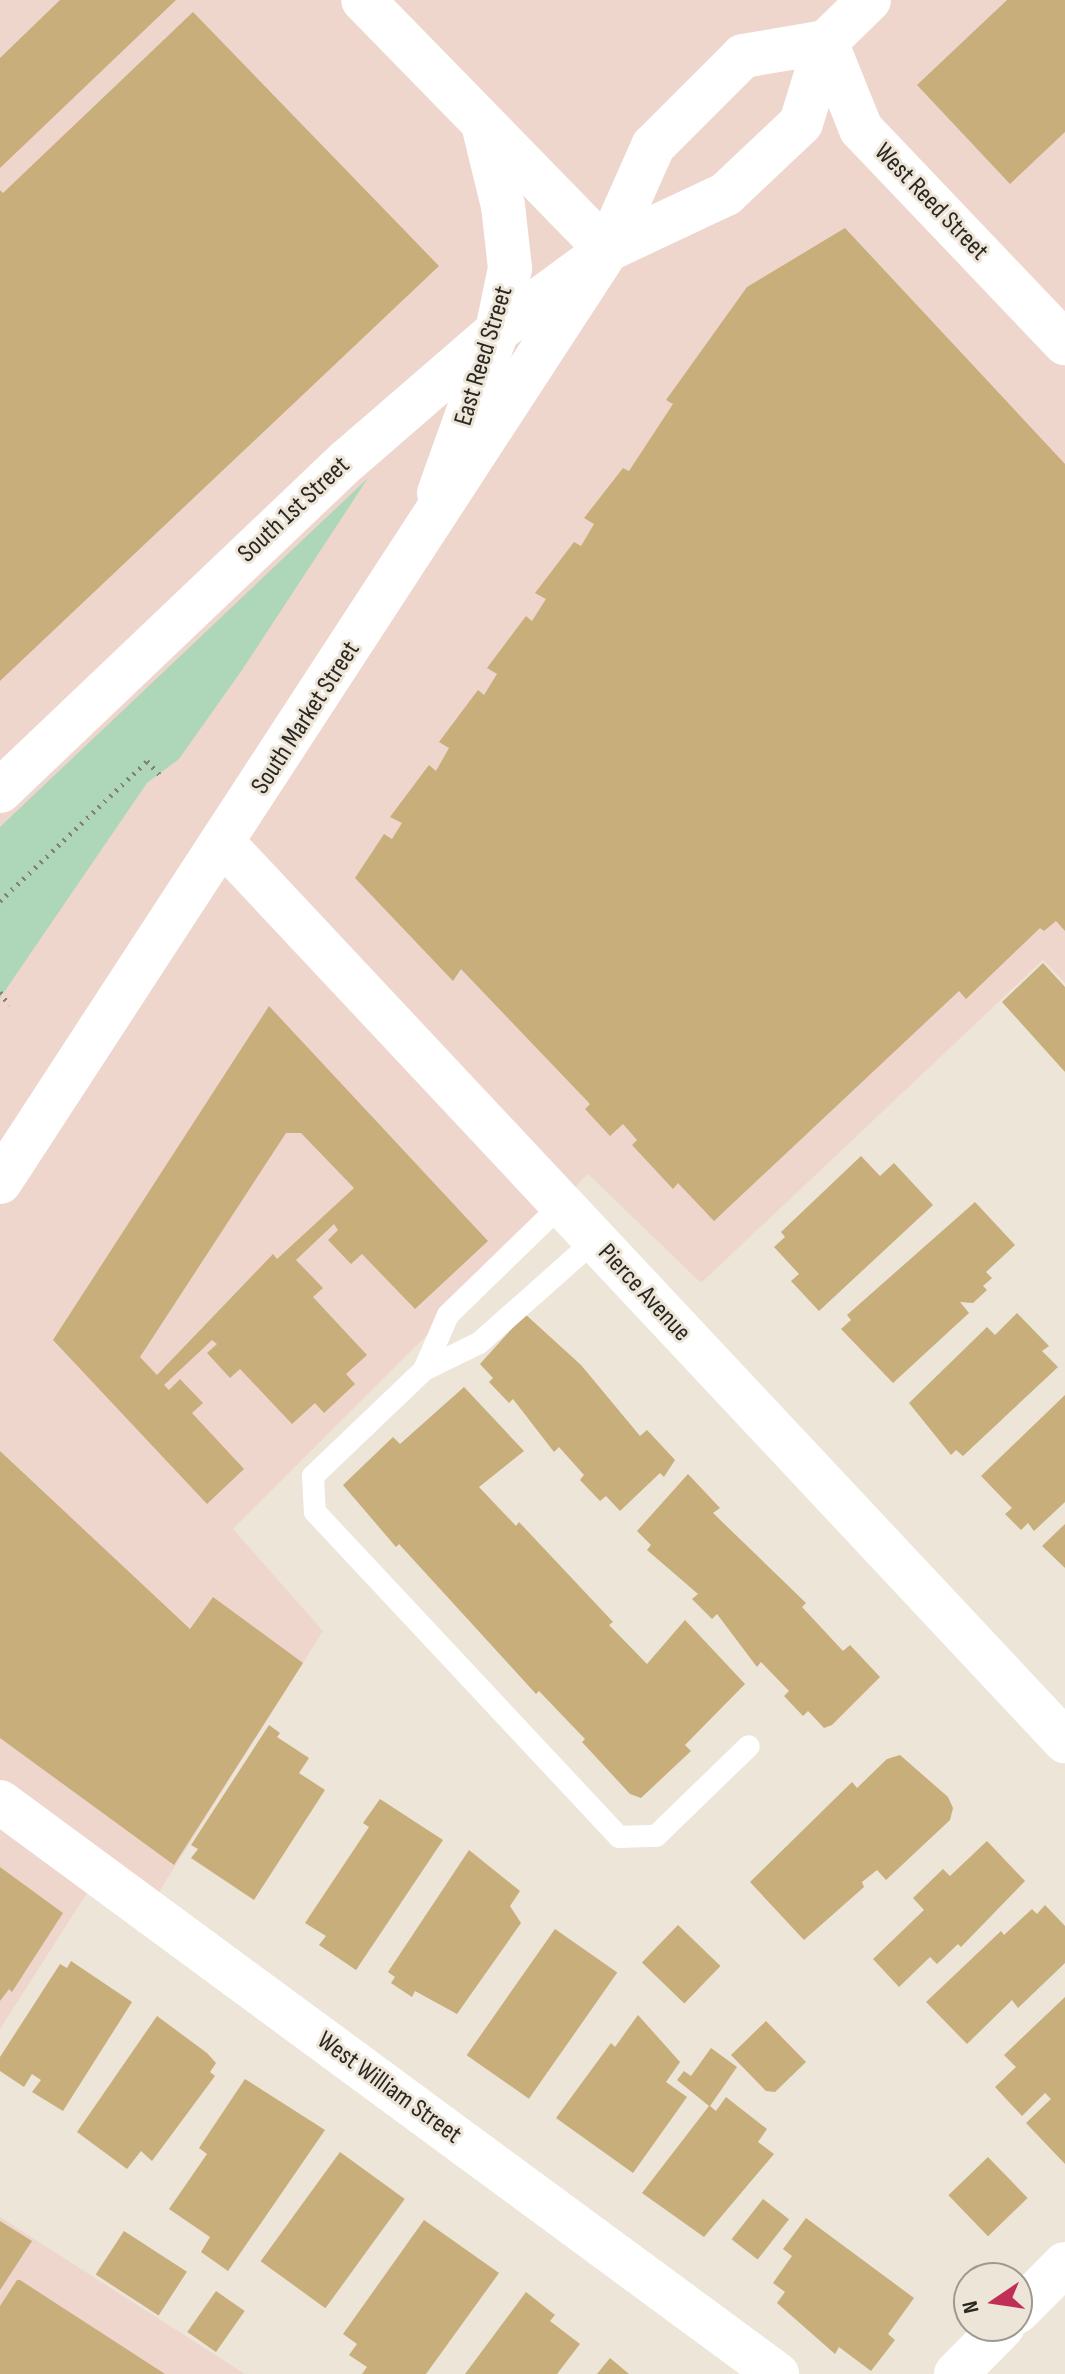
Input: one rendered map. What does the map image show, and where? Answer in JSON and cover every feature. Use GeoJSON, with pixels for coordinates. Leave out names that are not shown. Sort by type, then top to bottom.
{"type":"FeatureCollection","features":[{"type":"Feature","properties":{"kind":"street"},"geometry":{"type":"LineString","coordinates":[[363,0],[607,250]]}},
{"type":"Feature","properties":{"kind":"street","name":"South 1st Street"},"geometry":{"type":"LineString","coordinates":[[0,791],[305,499],[497,331],[607,250],[726,194],[801,123],[826,42],[869,0]]}},
{"type":"Feature","properties":{"kind":"street","name":"South 1st Street"},"geometry":{"type":"LineString","coordinates":[[607,250],[653,146],[743,56],[826,42]]}},
{"type":"Feature","properties":{"kind":"street","name":"West Reed Street"},"geometry":{"type":"LineString","coordinates":[[826,42],[861,129],[1065,343]]}},
{"type":"Feature","properties":{"kind":"street","name":"East Reed Street"},"geometry":{"type":"LineString","coordinates":[[425,535],[497,331],[510,268],[503,206],[484,126]]}},
{"type":"Feature","properties":{"kind":"street","name":"South Market Street"},"geometry":{"type":"LineString","coordinates":[[0,1182],[224,844],[607,250]]}},
{"type":"Feature","properties":{"kind":"street","name":"Pierce Avenue"},"geometry":{"type":"LineString","coordinates":[[224,844],[1065,1741]]}},
{"type":"Feature","properties":{"kind":"street","name":"West William Street"},"geometry":{"type":"LineString","coordinates":[[0,1802],[777,2374]]}},
{"type":"Feature","properties":{"kind":"street"},"geometry":{"type":"LineString","coordinates":[[1033,2296],[1065,2264]]}},
{"type":"Feature","properties":{"kind":"street"},"geometry":{"type":"LineString","coordinates":[[956,2374],[987,2342]]}},
{"type":"Feature","properties":{"kind":"lane"},"geometry":{"type":"LineString","coordinates":[[424,1370],[448,1315],[561,1205]]}},
{"type":"Feature","properties":{"kind":"lane"},"geometry":{"type":"LineString","coordinates":[[594,1241],[479,1343],[424,1370],[313,1476],[315,1512],[619,1837],[656,1836],[749,1746]]}},
{"type":"Feature","properties":{"kind":"path"},"geometry":{"type":"LineString","coordinates":[[0,901],[147,761],[161,776]]}},
{"type":"Feature","properties":{"kind":"path"},"geometry":{"type":"LineString","coordinates":[[0,992],[9,1005]]}},
{"type":"Feature","properties":{"kind":"shaded area"},"geometry":{"type":"Polygon","coordinates":[[[0,0],[1065,0],[1065,983],[1043,960],[701,1283],[588,1174],[233,1529],[323,1631],[157,1895],[108,1860],[0,2029],[0,0]]]}},
{"type":"Feature","properties":{"kind":"shaded area"},"geometry":{"type":"Polygon","coordinates":[[[0,2217],[245,2374],[0,2374],[0,2217]]]}},
{"type":"Feature","properties":{"kind":"green space"},"geometry":{"type":"Polygon","coordinates":[[[368,478],[242,670],[179,759],[147,783],[0,998],[0,827],[368,478]]]}},
{"type":"Feature","properties":{"kind":"building"},"geometry":{"type":"Polygon","coordinates":[[[60,0],[176,0],[0,168],[0,58],[60,0]]]}},
{"type":"Feature","properties":{"kind":"building"},"geometry":{"type":"Polygon","coordinates":[[[1007,0],[1065,0],[1065,132],[1010,184],[917,85],[1007,0]]]}},
{"type":"Feature","properties":{"kind":"building"},"geometry":{"type":"Polygon","coordinates":[[[193,12],[439,266],[0,681],[0,190],[3,193],[193,12]]]}},
{"type":"Feature","properties":{"kind":"building"},"geometry":{"type":"Polygon","coordinates":[[[845,228],[1065,464],[1065,931],[1056,921],[1044,931],[1040,928],[966,999],[959,991],[714,1221],[678,1183],[673,1189],[632,1145],[637,1140],[623,1124],[610,1136],[585,1109],[590,1104],[461,969],[453,981],[355,878],[384,834],[392,839],[402,823],[390,817],[429,765],[436,771],[449,748],[439,742],[478,690],[484,695],[497,674],[487,668],[526,616],[532,621],[546,599],[535,593],[574,542],[581,546],[594,524],[584,518],[623,468],[629,471],[673,404],[666,400],[747,287],[845,228]]]}},
{"type":"Feature","properties":{"kind":"building"},"geometry":{"type":"Polygon","coordinates":[[[1043,963],[1065,987],[1065,1072],[1002,1002],[1043,963]]]}},
{"type":"Feature","properties":{"kind":"building"},"geometry":{"type":"Polygon","coordinates":[[[269,1006],[488,1241],[415,1309],[362,1254],[351,1264],[328,1240],[338,1230],[334,1224],[296,1260],[323,1288],[313,1297],[367,1355],[346,1374],[355,1384],[324,1413],[315,1403],[292,1424],[240,1369],[230,1378],[207,1353],[217,1344],[212,1340],[164,1385],[169,1390],[180,1379],[203,1403],[192,1413],[244,1469],[207,1504],[53,1340],[269,1006]],[[286,1133],[140,1357],[157,1375],[273,1254],[277,1259],[354,1188],[301,1133],[286,1133]]]}},
{"type":"Feature","properties":{"kind":"building"},"geometry":{"type":"Polygon","coordinates":[[[861,1156],[880,1176],[894,1163],[933,1205],[819,1311],[791,1281],[799,1274],[774,1247],[785,1237],[781,1232],[861,1156]]]}},
{"type":"Feature","properties":{"kind":"building"},"geometry":{"type":"Polygon","coordinates":[[[975,1202],[1015,1245],[986,1272],[992,1278],[983,1286],[987,1290],[973,1303],[960,1302],[969,1313],[893,1383],[841,1329],[851,1320],[847,1315],[975,1202]]]}},
{"type":"Feature","properties":{"kind":"building"},"geometry":{"type":"Polygon","coordinates":[[[1017,1313],[1049,1346],[1042,1351],[1058,1367],[963,1456],[956,1450],[951,1455],[909,1403],[987,1327],[995,1335],[1017,1313]]]}},
{"type":"Feature","properties":{"kind":"building"},"geometry":{"type":"Polygon","coordinates":[[[525,1314],[581,1365],[640,1436],[647,1430],[675,1460],[664,1477],[660,1473],[620,1511],[606,1496],[600,1501],[580,1480],[584,1475],[559,1447],[554,1452],[513,1399],[509,1403],[489,1382],[493,1378],[480,1364],[525,1314]]]}},
{"type":"Feature","properties":{"kind":"building"},"geometry":{"type":"Polygon","coordinates":[[[464,1387],[524,1451],[479,1487],[516,1526],[519,1522],[613,1622],[609,1625],[647,1664],[685,1620],[745,1684],[685,1745],[691,1751],[641,1798],[630,1794],[582,1742],[585,1739],[539,1691],[536,1694],[399,1544],[396,1547],[343,1485],[393,1437],[400,1444],[464,1387]]]}},
{"type":"Feature","properties":{"kind":"building"},"geometry":{"type":"Polygon","coordinates":[[[1065,1395],[1065,1502],[1034,1531],[1028,1523],[1021,1530],[1005,1514],[1012,1508],[981,1476],[1065,1395]]]}},
{"type":"Feature","properties":{"kind":"building"},"geometry":{"type":"Polygon","coordinates":[[[0,1451],[190,1629],[213,1597],[303,1663],[174,1865],[0,1738],[0,1451]]]}},
{"type":"Feature","properties":{"kind":"building"},"geometry":{"type":"Polygon","coordinates":[[[688,1474],[720,1508],[713,1513],[806,1603],[802,1607],[843,1651],[850,1645],[880,1677],[832,1725],[824,1728],[808,1711],[803,1716],[784,1696],[789,1691],[761,1662],[757,1667],[717,1614],[712,1619],[692,1599],[698,1594],[647,1550],[651,1545],[637,1531],[688,1474]]]}},
{"type":"Feature","properties":{"kind":"building"},"geometry":{"type":"Polygon","coordinates":[[[1065,1524],[1065,1568],[1042,1546],[1065,1524]]]}},
{"type":"Feature","properties":{"kind":"building"},"geometry":{"type":"Polygon","coordinates":[[[269,1725],[280,1733],[277,1737],[309,1758],[299,1773],[325,1790],[254,1900],[191,1858],[198,1849],[191,1845],[269,1725]]]}},
{"type":"Feature","properties":{"kind":"building"},"geometry":{"type":"Polygon","coordinates":[[[900,1755],[948,1797],[953,1808],[950,1820],[886,1880],[877,1870],[862,1882],[864,1887],[804,1940],[750,1882],[852,1782],[857,1788],[887,1759],[900,1755]]]}},
{"type":"Feature","properties":{"kind":"building"},"geometry":{"type":"Polygon","coordinates":[[[380,1799],[443,1840],[356,1970],[319,1945],[326,1936],[305,1923],[369,1827],[363,1823],[380,1799]]]}},
{"type":"Feature","properties":{"kind":"building"},"geometry":{"type":"Polygon","coordinates":[[[987,1841],[1025,1881],[961,1947],[958,1944],[937,1964],[930,1957],[899,1987],[873,1959],[924,1910],[913,1898],[943,1869],[950,1876],[987,1841]]]}},
{"type":"Feature","properties":{"kind":"building"},"geometry":{"type":"Polygon","coordinates":[[[469,1850],[520,1891],[510,1906],[521,1923],[457,2014],[415,1991],[412,1997],[391,1983],[395,1977],[388,1972],[469,1850]]]}},
{"type":"Feature","properties":{"kind":"building"},"geometry":{"type":"Polygon","coordinates":[[[0,1867],[63,1913],[12,1992],[9,1989],[0,2001],[0,1867]]]}},
{"type":"Feature","properties":{"kind":"building"},"geometry":{"type":"Polygon","coordinates":[[[1045,1905],[1065,1926],[1065,1963],[1018,2008],[1012,2000],[967,2044],[926,2002],[1001,1931],[1004,1935],[1032,1909],[1037,1914],[1045,1905]]]}},
{"type":"Feature","properties":{"kind":"building"},"geometry":{"type":"Polygon","coordinates":[[[678,1925],[720,1966],[684,2003],[642,1962],[678,1925]]]}},
{"type":"Feature","properties":{"kind":"building"},"geometry":{"type":"Polygon","coordinates":[[[555,1929],[617,1973],[529,2099],[467,2055],[555,1929]]]}},
{"type":"Feature","properties":{"kind":"building"},"geometry":{"type":"Polygon","coordinates":[[[71,1961],[132,2002],[63,2111],[32,2092],[41,2080],[32,2074],[24,2087],[0,2071],[0,2057],[60,1964],[67,1968],[71,1961]]]}},
{"type":"Feature","properties":{"kind":"building"},"geometry":{"type":"Polygon","coordinates":[[[1065,1997],[1065,2164],[1026,2123],[1051,2099],[1045,2093],[1022,2116],[995,2087],[1016,2067],[1004,2055],[1065,1997]]]}},
{"type":"Feature","properties":{"kind":"building"},"geometry":{"type":"Polygon","coordinates":[[[638,2015],[680,2062],[666,2082],[687,2097],[633,2173],[556,2118],[611,2043],[615,2047],[638,2015]]]}},
{"type":"Feature","properties":{"kind":"building"},"geometry":{"type":"Polygon","coordinates":[[[157,2016],[207,2053],[216,2063],[210,2072],[215,2076],[152,2161],[141,2151],[127,2169],[77,2132],[157,2016]]]}},
{"type":"Feature","properties":{"kind":"building"},"geometry":{"type":"Polygon","coordinates":[[[766,2021],[806,2062],[775,2092],[766,2091],[731,2055],[766,2021]]]}},
{"type":"Feature","properties":{"kind":"building"},"geometry":{"type":"Polygon","coordinates":[[[711,2048],[737,2067],[710,2106],[716,2111],[726,2097],[767,2129],[758,2142],[774,2154],[704,2237],[642,2193],[709,2106],[677,2080],[684,2071],[691,2076],[711,2048]]]}},
{"type":"Feature","properties":{"kind":"building"},"geometry":{"type":"Polygon","coordinates":[[[245,2079],[325,2130],[228,2271],[201,2252],[210,2237],[169,2209],[207,2154],[199,2148],[245,2079]]]}},
{"type":"Feature","properties":{"kind":"building"},"geometry":{"type":"Polygon","coordinates":[[[340,2152],[405,2199],[325,2308],[261,2261],[340,2152]]]}},
{"type":"Feature","properties":{"kind":"building"},"geometry":{"type":"Polygon","coordinates":[[[988,2157],[1028,2198],[988,2236],[948,2195],[988,2157]]]}},
{"type":"Feature","properties":{"kind":"building"},"geometry":{"type":"Polygon","coordinates":[[[763,2199],[789,2219],[758,2260],[732,2239],[763,2199]]]}},
{"type":"Feature","properties":{"kind":"building"},"geometry":{"type":"Polygon","coordinates":[[[806,2218],[914,2298],[888,2334],[895,2340],[871,2371],[839,2347],[835,2354],[777,2303],[785,2292],[773,2283],[792,2256],[783,2249],[806,2218]]]}},
{"type":"Feature","properties":{"kind":"building"},"geometry":{"type":"Polygon","coordinates":[[[424,2220],[499,2273],[426,2374],[362,2374],[367,2367],[349,2355],[357,2344],[343,2334],[424,2220]]]}},
{"type":"Feature","properties":{"kind":"building"},"geometry":{"type":"Polygon","coordinates":[[[0,2221],[32,2241],[0,2290],[0,2221]]]}},
{"type":"Feature","properties":{"kind":"building"},"geometry":{"type":"Polygon","coordinates":[[[124,2231],[187,2272],[159,2315],[96,2275],[124,2231]]]}},
{"type":"Feature","properties":{"kind":"building"},"geometry":{"type":"Polygon","coordinates":[[[17,2280],[165,2374],[0,2374],[0,2306],[17,2280]]]}},
{"type":"Feature","properties":{"kind":"building"},"geometry":{"type":"Polygon","coordinates":[[[216,2291],[245,2311],[216,2352],[187,2332],[216,2291]]]}},
{"type":"Feature","properties":{"kind":"building"},"geometry":{"type":"Polygon","coordinates":[[[526,2292],[555,2315],[550,2321],[580,2344],[557,2374],[465,2374],[526,2292]]]}},
{"type":"Feature","properties":{"kind":"building"},"geometry":{"type":"Polygon","coordinates":[[[610,2358],[629,2374],[597,2374],[610,2358]]]}}]}
